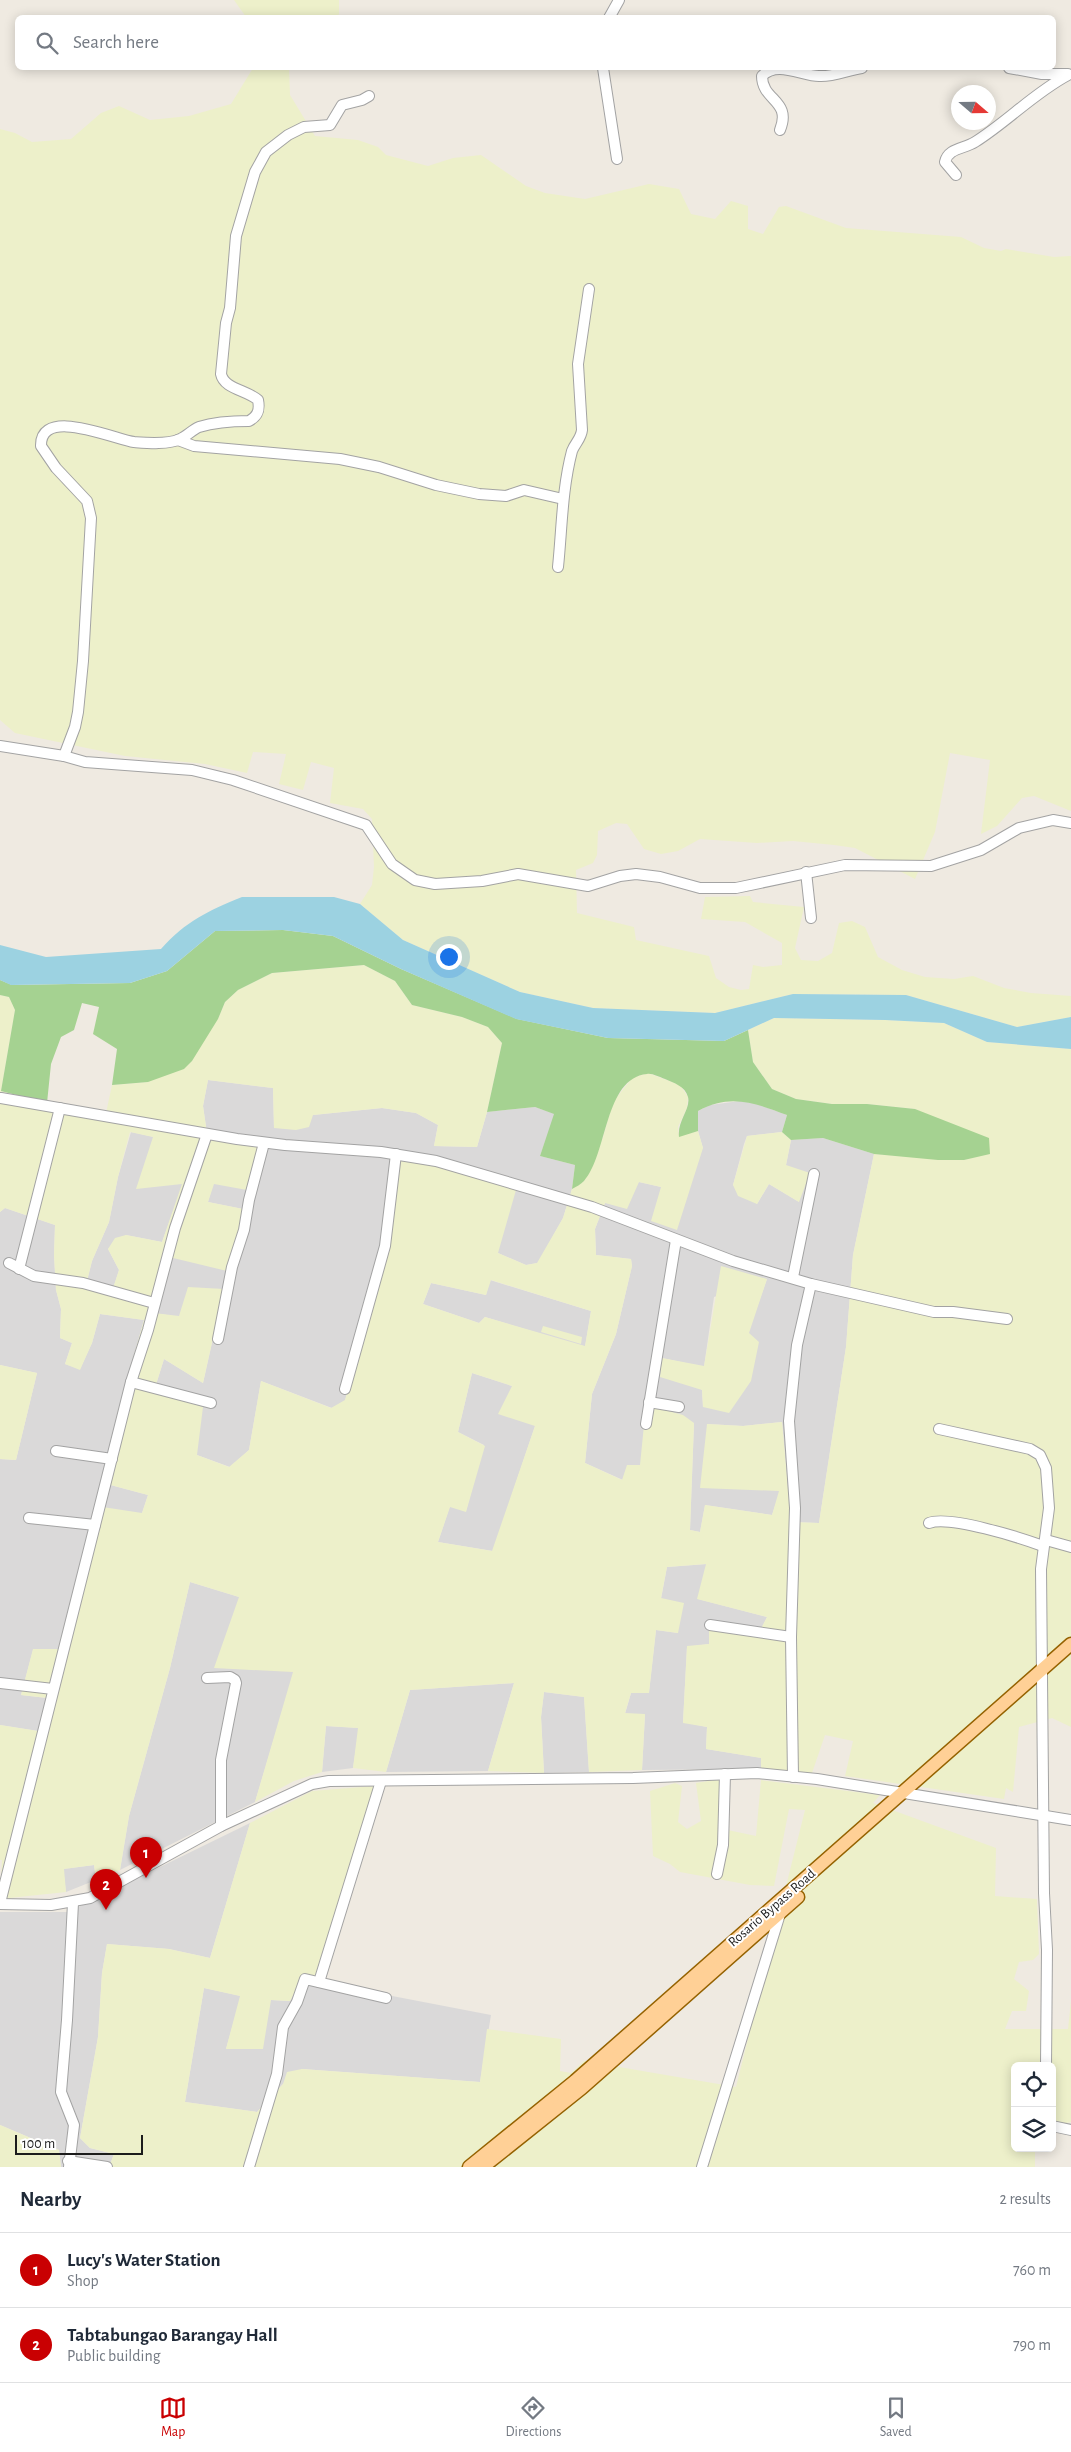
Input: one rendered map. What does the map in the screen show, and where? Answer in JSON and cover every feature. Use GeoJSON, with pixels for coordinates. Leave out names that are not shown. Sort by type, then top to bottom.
{"type":"FeatureCollection","features":[{"type":"Feature","properties":{"kind":"main road","name":"Rosario Bypass Road"},"geometry":{"type":"LineString","coordinates":[[469,2167],[575,2082],[909,1793],[1043,1673],[1071,1644]]}},
{"type":"Feature","properties":{"kind":"main road","name":"Rosario Bypass Road"},"geometry":{"type":"LineString","coordinates":[[1043,1673],[1071,1654]]}},
{"type":"Feature","properties":{"kind":"main road","name":"Rosario Bypass Road"},"geometry":{"type":"LineString","coordinates":[[483,2167],[582,2088],[780,1913],[909,1793]]}},
{"type":"Feature","properties":{"kind":"street"},"geometry":{"type":"LineString","coordinates":[[611,15],[620,0]]}},
{"type":"Feature","properties":{"kind":"street"},"geometry":{"type":"LineString","coordinates":[[603,70],[617,159]]}},
{"type":"Feature","properties":{"kind":"street"},"geometry":{"type":"LineString","coordinates":[[780,130],[784,113],[763,84],[762,76],[765,73],[785,70],[827,76],[853,70]]}},
{"type":"Feature","properties":{"kind":"street"},"geometry":{"type":"LineString","coordinates":[[1020,70],[1042,74],[1069,74]]}},
{"type":"Feature","properties":{"kind":"street"},"geometry":{"type":"LineString","coordinates":[[956,175],[945,162],[946,156],[974,143],[1018,109],[1069,74]]}},
{"type":"Feature","properties":{"kind":"street"},"geometry":{"type":"LineString","coordinates":[[178,440],[197,428],[213,423],[249,420],[258,414],[258,400],[248,392],[226,384],[220,374],[226,322],[230,308],[236,236],[261,160],[270,147],[288,135],[304,127],[330,125],[342,105],[362,100],[369,96]]}},
{"type":"Feature","properties":{"kind":"street"},"geometry":{"type":"LineString","coordinates":[[558,567],[563,499],[573,449],[581,437],[582,430],[578,364],[588,289]]}},
{"type":"Feature","properties":{"kind":"street"},"geometry":{"type":"LineString","coordinates":[[64,756],[75,727],[78,712],[83,661],[91,518],[87,502],[56,468],[41,446],[42,438],[49,429],[71,427],[96,430],[132,442],[178,440],[194,446],[340,459],[379,466],[436,485],[480,494],[506,496],[524,490],[563,499]]}},
{"type":"Feature","properties":{"kind":"street"},"geometry":{"type":"LineString","coordinates":[[0,746],[64,756],[86,762],[207,772],[368,827],[392,864],[421,882],[457,884],[518,874],[588,886],[620,876],[636,874],[660,877],[700,888],[722,889],[750,886],[806,872],[845,865],[931,866],[981,850],[1018,828],[1053,820],[1071,823]]}},
{"type":"Feature","properties":{"kind":"street"},"geometry":{"type":"LineString","coordinates":[[806,872],[811,918]]}},
{"type":"Feature","properties":{"kind":"street"},"geometry":{"type":"LineString","coordinates":[[1,1098],[264,1143],[396,1154],[460,1166],[620,1217],[733,1261],[811,1284],[934,1312],[954,1312],[1007,1319]]}},
{"type":"Feature","properties":{"kind":"street"},"geometry":{"type":"LineString","coordinates":[[19,1269],[60,1108]]}},
{"type":"Feature","properties":{"kind":"street"},"geometry":{"type":"LineString","coordinates":[[207,1134],[175,1228],[131,1382],[52,1689],[0,1903],[51,1905],[74,1903],[90,1898],[221,1826],[312,1784],[329,1781],[634,1778],[756,1773],[793,1776],[909,1793],[1071,1820]]}},
{"type":"Feature","properties":{"kind":"street"},"geometry":{"type":"LineString","coordinates":[[218,1340],[232,1267],[244,1230],[249,1200],[264,1143]]}},
{"type":"Feature","properties":{"kind":"street"},"geometry":{"type":"LineString","coordinates":[[345,1389],[385,1246],[396,1154]]}},
{"type":"Feature","properties":{"kind":"street"},"geometry":{"type":"LineString","coordinates":[[793,1278],[814,1174]]}},
{"type":"Feature","properties":{"kind":"street"},"geometry":{"type":"LineString","coordinates":[[646,1424],[676,1240]]}},
{"type":"Feature","properties":{"kind":"street"},"geometry":{"type":"LineString","coordinates":[[9,1263],[34,1276],[92,1286],[154,1303]]}},
{"type":"Feature","properties":{"kind":"street"},"geometry":{"type":"LineString","coordinates":[[793,1776],[791,1637],[795,1508],[789,1421],[796,1345],[811,1284]]}},
{"type":"Feature","properties":{"kind":"street"},"geometry":{"type":"LineString","coordinates":[[131,1382],[210,1403]]}},
{"type":"Feature","properties":{"kind":"street"},"geometry":{"type":"LineString","coordinates":[[649,1402],[679,1406]]}},
{"type":"Feature","properties":{"kind":"street"},"geometry":{"type":"LineString","coordinates":[[939,1429],[1030,1449],[1040,1455],[1046,1468],[1049,1490],[1041,1569],[1043,1815],[1048,1960],[1046,2062]]}},
{"type":"Feature","properties":{"kind":"street"},"geometry":{"type":"LineString","coordinates":[[56,1450],[112,1460]]}},
{"type":"Feature","properties":{"kind":"street"},"geometry":{"type":"LineString","coordinates":[[29,1518],[95,1525]]}},
{"type":"Feature","properties":{"kind":"street"},"geometry":{"type":"LineString","coordinates":[[929,1523],[949,1521],[1044,1543],[1071,1547]]}},
{"type":"Feature","properties":{"kind":"street"},"geometry":{"type":"LineString","coordinates":[[710,1625],[791,1637]]}},
{"type":"Feature","properties":{"kind":"street"},"geometry":{"type":"LineString","coordinates":[[207,1678],[230,1677],[236,1683],[222,1760],[221,1826]]}},
{"type":"Feature","properties":{"kind":"street"},"geometry":{"type":"LineString","coordinates":[[0,1683],[52,1689]]}},
{"type":"Feature","properties":{"kind":"street"},"geometry":{"type":"LineString","coordinates":[[717,1874],[723,1844],[725,1774]]}},
{"type":"Feature","properties":{"kind":"street"},"geometry":{"type":"LineString","coordinates":[[319,1982],[381,1781]]}},
{"type":"Feature","properties":{"kind":"street"},"geometry":{"type":"LineString","coordinates":[[74,1903],[68,2020],[61,2092],[74,2124],[69,2164],[107,2167]]}},
{"type":"Feature","properties":{"kind":"street"},"geometry":{"type":"LineString","coordinates":[[702,2167],[780,1913]]}},
{"type":"Feature","properties":{"kind":"street"},"geometry":{"type":"LineString","coordinates":[[249,2167],[277,2074],[282,2027],[297,2002],[305,1979],[386,1998]]}},
{"type":"Feature","properties":{"kind":"street"},"geometry":{"type":"LineString","coordinates":[[1056,2127],[1071,2130]]}},
{"type":"Feature","properties":{"kind":"shaded area"},"geometry":{"type":"Polygon","coordinates":[[[208,1080],[273,1088],[274,1128],[313,1115],[382,1108],[416,1113],[438,1125],[434,1146],[477,1147],[487,1112],[535,1107],[555,1114],[540,1156],[575,1165],[572,1189],[563,1218],[538,1263],[526,1265],[498,1253],[385,1254],[345,1401],[332,1408],[261,1381],[249,1450],[230,1467],[197,1455],[154,1391],[164,1359],[203,1383],[224,1289],[179,1317],[154,1313],[169,1257],[243,1209],[208,1202],[213,1184],[257,1147],[208,1140],[203,1106],[208,1080]]]}},
{"type":"Feature","properties":{"kind":"shaded area"},"geometry":{"type":"Polygon","coordinates":[[[747,1100],[787,1115],[782,1132],[747,1136],[744,1144],[733,1185],[757,1204],[769,1184],[799,1202],[786,1165],[791,1140],[823,1138],[874,1154],[853,1255],[846,1347],[819,1523],[791,1522],[782,1422],[743,1426],[707,1424],[780,1491],[772,1515],[705,1505],[700,1532],[690,1530],[694,1423],[623,1480],[585,1463],[592,1394],[616,1334],[632,1266],[631,1259],[596,1255],[595,1229],[605,1203],[639,1182],[661,1187],[703,1148],[698,1131],[698,1111],[710,1105],[747,1100]],[[767,1279],[714,1297],[704,1367],[662,1358],[702,1390],[703,1407],[748,1333],[767,1279]]]}},
{"type":"Feature","properties":{"kind":"shaded area"},"geometry":{"type":"Polygon","coordinates":[[[131,1132],[154,1137],[165,1184],[183,1184],[162,1242],[126,1235],[108,1249],[119,1270],[113,1289],[87,1281],[92,1261],[109,1222],[118,1177],[131,1132]]]}},
{"type":"Feature","properties":{"kind":"shaded area"},"geometry":{"type":"Polygon","coordinates":[[[5,1208],[55,1225],[54,1255],[56,1290],[61,1309],[60,1338],[72,1343],[65,1364],[80,1369],[92,1343],[100,1314],[144,1320],[118,1411],[103,1483],[148,1495],[142,1513],[69,1611],[58,1650],[33,1650],[21,1695],[47,1698],[38,1731],[0,1725],[0,1459],[16,1460],[37,1373],[0,1365],[0,1212],[5,1208]]]}},
{"type":"Feature","properties":{"kind":"shaded area"},"geometry":{"type":"Polygon","coordinates":[[[490,1280],[591,1311],[585,1347],[485,1317],[479,1323],[423,1304],[431,1283],[486,1295],[490,1280]]]}},
{"type":"Feature","properties":{"kind":"shaded area"},"geometry":{"type":"Polygon","coordinates":[[[472,1373],[512,1386],[535,1426],[493,1551],[438,1542],[450,1506],[466,1511],[484,1445],[458,1432],[472,1373]]]}},
{"type":"Feature","properties":{"kind":"shaded area"},"geometry":{"type":"Polygon","coordinates":[[[707,1564],[698,1599],[767,1617],[759,1634],[709,1630],[709,1644],[687,1647],[683,1722],[707,1727],[706,1749],[762,1758],[761,1769],[642,1770],[645,1715],[625,1714],[631,1693],[649,1692],[656,1630],[678,1633],[661,1599],[667,1567],[707,1564]]]}},
{"type":"Feature","properties":{"kind":"shaded area"},"geometry":{"type":"Polygon","coordinates":[[[190,1582],[239,1597],[294,1672],[255,1802],[120,1870],[129,1816],[170,1668],[190,1582]]]}},
{"type":"Feature","properties":{"kind":"shaded area"},"geometry":{"type":"Polygon","coordinates":[[[514,1683],[488,1771],[386,1772],[410,1690],[514,1683]]]}},
{"type":"Feature","properties":{"kind":"shaded area"},"geometry":{"type":"Polygon","coordinates":[[[544,1692],[584,1697],[589,1772],[544,1773],[541,1717],[544,1692]]]}},
{"type":"Feature","properties":{"kind":"shaded area"},"geometry":{"type":"Polygon","coordinates":[[[326,1726],[359,1728],[353,1768],[322,1772],[326,1726]]]}},
{"type":"Feature","properties":{"kind":"shaded area"},"geometry":{"type":"Polygon","coordinates":[[[250,1823],[210,1958],[169,1949],[107,1944],[102,1973],[98,2037],[80,2138],[90,2148],[114,2154],[109,2167],[61,2167],[59,2150],[0,2125],[0,1912],[68,1912],[250,1823]]]}},
{"type":"Feature","properties":{"kind":"shaded area"},"geometry":{"type":"Polygon","coordinates":[[[94,1865],[96,1880],[66,1892],[63,1869],[94,1865]]]}},
{"type":"Feature","properties":{"kind":"shaded area"},"geometry":{"type":"Polygon","coordinates":[[[304,1974],[387,1995],[491,2015],[480,2082],[302,2069],[283,2084],[257,2112],[185,2102],[204,1988],[241,1996],[226,2049],[271,2000],[290,2001],[304,1974]]]}},
{"type":"Feature","properties":{"kind":"green space"},"geometry":{"type":"Polygon","coordinates":[[[234,0],[339,0],[338,15],[245,15],[234,0]]]}},
{"type":"Feature","properties":{"kind":"green space"},"geometry":{"type":"Polygon","coordinates":[[[252,70],[289,70],[290,95],[315,136],[358,140],[378,147],[386,155],[428,166],[453,158],[481,155],[526,186],[545,193],[585,199],[649,184],[679,189],[691,214],[715,219],[731,201],[748,206],[748,229],[763,234],[779,207],[786,206],[846,228],[961,237],[984,248],[1001,251],[1006,249],[1054,257],[1071,256],[1071,811],[1034,796],[1022,798],[997,826],[981,834],[990,760],[950,753],[935,832],[915,879],[855,848],[834,845],[793,841],[757,843],[700,839],[678,851],[661,854],[644,849],[627,824],[616,823],[598,831],[597,855],[593,863],[576,870],[577,913],[634,927],[636,940],[709,956],[716,978],[729,987],[741,990],[749,989],[753,965],[763,967],[782,965],[782,943],[745,922],[701,919],[705,897],[750,896],[753,902],[804,907],[795,948],[801,960],[818,961],[832,953],[839,923],[852,921],[865,927],[878,957],[902,970],[925,977],[954,979],[973,976],[1004,988],[1031,993],[1071,996],[1071,1017],[1017,1027],[906,995],[793,994],[715,1013],[593,1008],[520,992],[403,940],[360,904],[372,885],[374,867],[372,819],[363,809],[330,803],[334,768],[311,762],[303,790],[279,784],[286,754],[253,752],[247,773],[205,764],[125,756],[15,733],[0,720],[0,129],[15,133],[32,142],[71,139],[101,113],[119,106],[150,120],[189,116],[231,104],[252,70]]]}},
{"type":"Feature","properties":{"kind":"green space"},"geometry":{"type":"Polygon","coordinates":[[[283,930],[333,936],[401,969],[517,1019],[608,1038],[724,1041],[748,1030],[753,1062],[772,1089],[796,1099],[832,1104],[867,1104],[915,1109],[989,1138],[990,1154],[964,1160],[938,1160],[874,1154],[823,1138],[791,1140],[782,1132],[787,1115],[753,1104],[732,1101],[721,1102],[698,1111],[698,1131],[679,1137],[680,1126],[688,1106],[687,1093],[675,1084],[656,1075],[647,1074],[633,1079],[622,1089],[614,1102],[592,1169],[584,1181],[572,1189],[575,1165],[540,1156],[554,1114],[535,1107],[487,1112],[502,1043],[488,1027],[462,1017],[412,1005],[395,981],[364,965],[272,973],[238,990],[225,1002],[218,1019],[192,1061],[184,1069],[148,1082],[112,1085],[117,1049],[93,1034],[99,1007],[82,1003],[74,1030],[61,1037],[51,1064],[47,1103],[1,1091],[15,1010],[9,997],[0,995],[0,980],[12,985],[130,983],[167,971],[215,931],[283,930]]]}},
{"type":"Feature","properties":{"kind":"green space"},"geometry":{"type":"Polygon","coordinates":[[[364,965],[395,981],[412,1005],[462,1017],[488,1027],[502,1043],[487,1112],[477,1147],[434,1146],[438,1125],[416,1113],[382,1108],[313,1115],[309,1127],[296,1130],[274,1128],[273,1088],[208,1080],[203,1106],[208,1140],[258,1147],[258,1150],[247,1190],[214,1184],[208,1202],[243,1209],[241,1229],[227,1271],[169,1257],[154,1313],[179,1316],[188,1287],[224,1289],[203,1383],[164,1359],[154,1391],[203,1407],[197,1455],[229,1467],[249,1450],[261,1381],[331,1408],[345,1400],[385,1254],[397,1157],[456,1169],[516,1190],[498,1253],[526,1265],[537,1263],[563,1218],[572,1189],[584,1181],[603,1137],[613,1102],[632,1078],[648,1073],[680,1085],[688,1097],[687,1108],[678,1127],[679,1136],[698,1131],[703,1148],[677,1230],[651,1221],[661,1187],[639,1182],[627,1209],[605,1203],[595,1229],[596,1255],[631,1259],[632,1266],[616,1334],[592,1394],[585,1463],[622,1480],[627,1465],[640,1465],[646,1405],[683,1415],[694,1423],[690,1530],[700,1532],[705,1505],[772,1515],[779,1491],[700,1488],[707,1424],[743,1426],[782,1422],[791,1522],[819,1523],[846,1347],[853,1255],[874,1154],[964,1160],[990,1153],[915,1109],[867,1104],[832,1104],[796,1099],[772,1089],[753,1062],[748,1030],[774,1018],[944,1023],[987,1042],[1071,1049],[1071,1727],[1052,1718],[1019,1727],[1013,1792],[1006,1788],[1004,1799],[845,1776],[853,1741],[825,1735],[812,1773],[761,1769],[761,1758],[706,1749],[707,1727],[683,1723],[687,1646],[709,1644],[709,1630],[758,1634],[767,1617],[697,1599],[706,1564],[667,1567],[661,1598],[684,1603],[678,1633],[656,1630],[649,1693],[631,1693],[625,1713],[645,1714],[642,1770],[589,1772],[584,1697],[544,1692],[541,1717],[544,1773],[488,1771],[514,1683],[410,1690],[386,1772],[353,1768],[358,1728],[326,1726],[322,1772],[294,1781],[255,1802],[293,1672],[214,1668],[239,1597],[190,1582],[170,1668],[129,1816],[120,1870],[96,1880],[94,1865],[64,1869],[66,1892],[0,1899],[2,1860],[0,1860],[0,1725],[38,1731],[47,1698],[21,1695],[33,1649],[58,1649],[96,1506],[142,1513],[148,1495],[103,1483],[118,1411],[144,1320],[100,1314],[92,1343],[80,1370],[65,1364],[72,1343],[60,1338],[61,1309],[56,1290],[54,1255],[55,1225],[5,1208],[0,1212],[0,995],[9,997],[15,1010],[1,1091],[47,1103],[106,1113],[112,1085],[148,1082],[218,1019],[225,1002],[238,990],[272,973],[364,965]],[[130,1132],[109,1222],[92,1261],[87,1281],[113,1288],[119,1270],[108,1249],[115,1238],[126,1235],[162,1242],[182,1184],[136,1189],[153,1137],[130,1132]],[[491,1280],[486,1295],[431,1283],[423,1304],[479,1323],[485,1317],[585,1346],[591,1311],[491,1280]],[[472,1373],[458,1432],[485,1446],[466,1512],[450,1507],[438,1542],[492,1551],[535,1426],[498,1414],[512,1386],[472,1373]]]}},
{"type":"Feature","properties":{"kind":"green space"},"geometry":{"type":"Polygon","coordinates":[[[782,1132],[791,1140],[786,1165],[810,1173],[799,1202],[769,1184],[757,1204],[738,1196],[733,1185],[747,1136],[782,1132]]]}},
{"type":"Feature","properties":{"kind":"green space"},"geometry":{"type":"Polygon","coordinates":[[[721,1266],[767,1279],[749,1333],[759,1342],[751,1381],[729,1413],[703,1407],[702,1390],[660,1377],[662,1358],[704,1366],[721,1266]]]}},
{"type":"Feature","properties":{"kind":"green space"},"geometry":{"type":"Polygon","coordinates":[[[543,1326],[582,1337],[581,1344],[541,1332],[543,1326]]]}},
{"type":"Feature","properties":{"kind":"green space"},"geometry":{"type":"Polygon","coordinates":[[[0,1365],[37,1373],[16,1460],[0,1459],[0,1365]]]}},
{"type":"Feature","properties":{"kind":"green space"},"geometry":{"type":"Polygon","coordinates":[[[720,1779],[718,1828],[756,1836],[761,1780],[880,1795],[873,1803],[996,1848],[995,1896],[1037,1899],[1039,1954],[1033,1960],[1019,1962],[1014,1979],[1029,1991],[1026,2011],[1012,2011],[1005,2029],[1068,2029],[1071,2001],[1071,2122],[1056,2125],[1056,2062],[1011,2062],[1011,2152],[1035,2152],[1035,2167],[109,2167],[114,2154],[90,2148],[80,2138],[98,2037],[102,1973],[107,1944],[169,1949],[210,1958],[250,1823],[312,1791],[375,1786],[315,1976],[304,1974],[290,2001],[271,2000],[263,2049],[226,2049],[240,1996],[204,1988],[185,2102],[257,2112],[283,2084],[287,2072],[302,2069],[480,2082],[487,2029],[561,2039],[560,2071],[571,2073],[584,2061],[736,2087],[805,1810],[789,1809],[774,1886],[750,1885],[680,1872],[670,1864],[653,1856],[650,1791],[675,1783],[682,1786],[678,1822],[687,1829],[701,1821],[696,1783],[720,1779]]]}},
{"type":"Feature","properties":{"kind":"green space"},"geometry":{"type":"Polygon","coordinates":[[[0,2125],[59,2150],[61,2167],[0,2167],[0,2125]]]}},
{"type":"Feature","properties":{"kind":"water"},"geometry":{"type":"Polygon","coordinates":[[[242,897],[334,897],[360,904],[403,940],[520,992],[593,1008],[715,1013],[793,994],[906,995],[1017,1027],[1071,1017],[1071,1049],[987,1042],[944,1023],[885,1020],[774,1018],[724,1041],[608,1038],[516,1019],[401,969],[333,936],[283,930],[215,931],[167,971],[130,983],[11,985],[0,980],[0,945],[46,957],[161,949],[179,931],[198,918],[242,897]]]}},
{"type":"Feature","properties":{"kind":"place","name":"Lucy's Water Station"},"geometry":{"type":"Point","coordinates":[146,1878]}},
{"type":"Feature","properties":{"kind":"place","name":"Tabtabungao Barangay Hall"},"geometry":{"type":"Point","coordinates":[106,1910]}}]}
